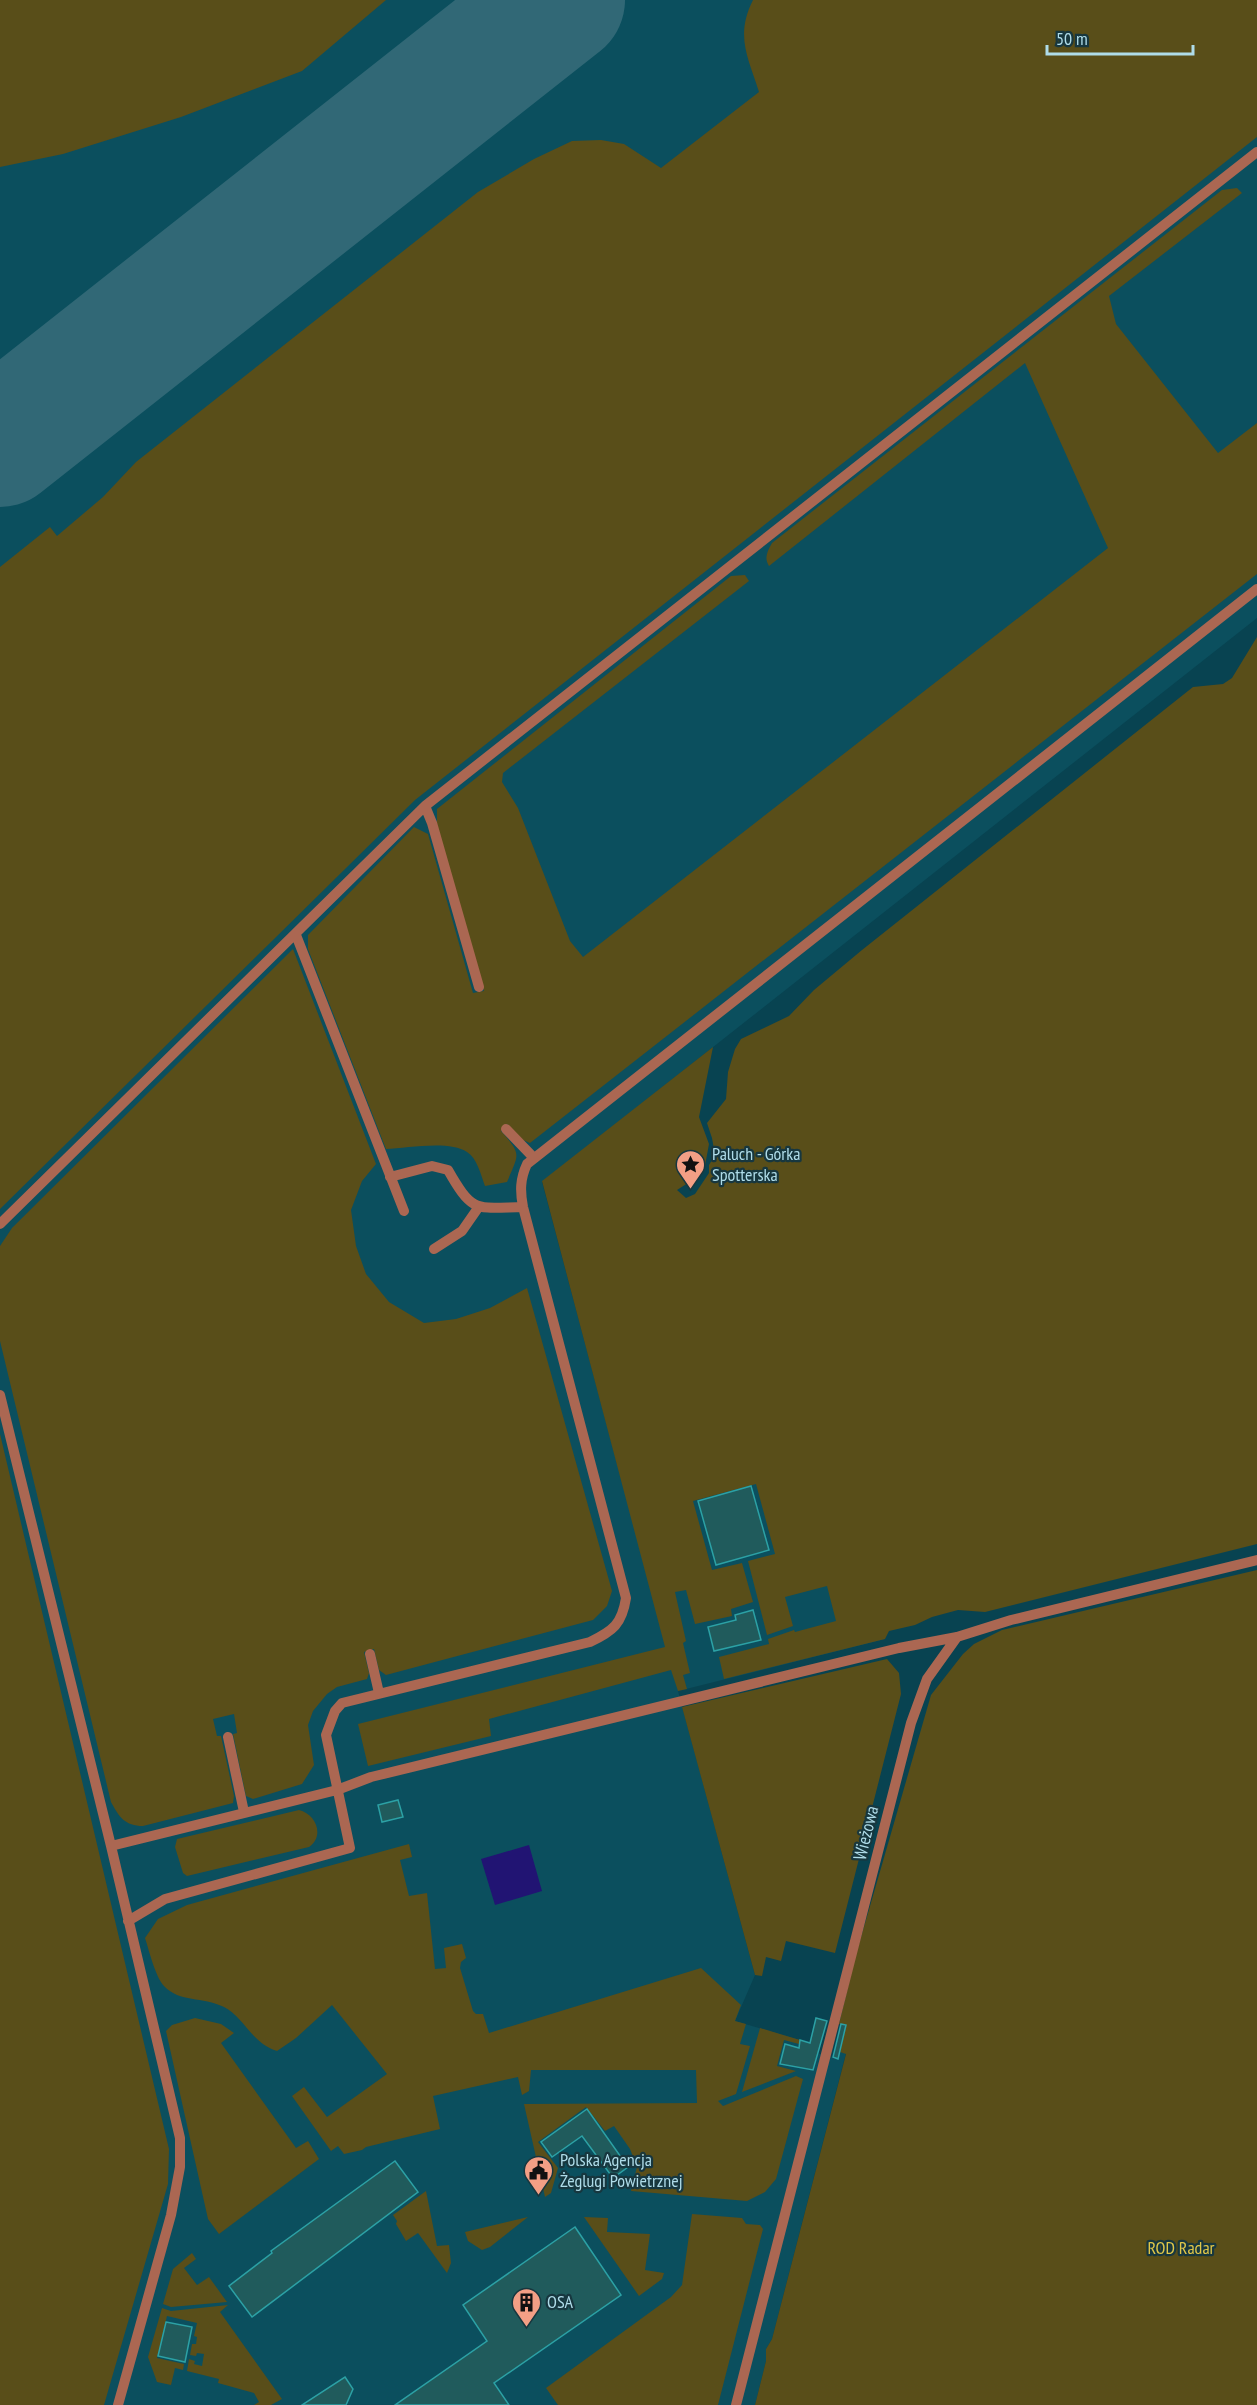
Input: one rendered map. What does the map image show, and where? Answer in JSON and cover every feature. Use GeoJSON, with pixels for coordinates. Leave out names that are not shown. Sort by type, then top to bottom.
{"type":"FeatureCollection","features":[{"type":"Feature","properties":{"kind":"lane"},"geometry":{"type":"LineString","coordinates":[[0,1224],[425,806],[1257,152]]}},
{"type":"Feature","properties":{"kind":"lane"},"geometry":{"type":"LineString","coordinates":[[128,1921],[165,1899],[350,1848],[326,1735],[335,1710],[342,1703],[591,1642],[608,1634],[623,1615],[626,1598],[523,1207],[520,1192],[521,1176],[527,1164],[1257,590]]}},
{"type":"Feature","properties":{"kind":"lane"},"geometry":{"type":"LineString","coordinates":[[425,806],[479,987]]}},
{"type":"Feature","properties":{"kind":"lane"},"geometry":{"type":"LineString","coordinates":[[296,935],[404,1211]]}},
{"type":"Feature","properties":{"kind":"lane"},"geometry":{"type":"LineString","coordinates":[[506,1129],[534,1158]]}},
{"type":"Feature","properties":{"kind":"lane"},"geometry":{"type":"LineString","coordinates":[[390,1177],[432,1166],[448,1170],[461,1194],[478,1208],[523,1207]]}},
{"type":"Feature","properties":{"kind":"lane"},"geometry":{"type":"LineString","coordinates":[[434,1249],[462,1231],[478,1208]]}},
{"type":"Feature","properties":{"kind":"lane"},"geometry":{"type":"LineString","coordinates":[[0,1395],[180,2138],[180,2167],[171,2215],[118,2405]]}},
{"type":"Feature","properties":{"kind":"lane"},"geometry":{"type":"LineString","coordinates":[[111,1846],[337,1790],[371,1777],[899,1648],[957,1637],[1011,1620],[1257,1560]]}},
{"type":"Feature","properties":{"kind":"lane","name":"Wieżowa"},"geometry":{"type":"LineString","coordinates":[[735,2405],[918,1698],[937,1662],[957,1637]]}},
{"type":"Feature","properties":{"kind":"lane"},"geometry":{"type":"LineString","coordinates":[[370,1654],[379,1693]]}},
{"type":"Feature","properties":{"kind":"lane"},"geometry":{"type":"LineString","coordinates":[[228,1737],[244,1812]]}},
{"type":"Feature","properties":{"kind":"shaded area"},"geometry":{"type":"Polygon","coordinates":[[[0,0],[1257,0],[1257,618],[542,1182],[622,1482],[866,1439],[885,1639],[678,1691],[755,1975],[735,2021],[810,2043],[808,2051],[837,2058],[840,2052],[846,2053],[772,2339],[766,2349],[766,2361],[755,2405],[0,2405],[0,0]]]}},
{"type":"Feature","properties":{"kind":"shaded area"},"geometry":{"type":"Polygon","coordinates":[[[529,1845],[542,1891],[495,1905],[481,1859],[529,1845]]]}},
{"type":"Feature","properties":{"kind":"green space"},"geometry":{"type":"Polygon","coordinates":[[[0,0],[386,0],[302,71],[181,117],[63,154],[0,167],[0,0]]]}},
{"type":"Feature","properties":{"kind":"green space"},"geometry":{"type":"Polygon","coordinates":[[[753,0],[1257,0],[1257,137],[415,800],[0,1209],[0,567],[50,527],[57,536],[103,497],[136,462],[478,192],[534,159],[572,141],[601,140],[624,144],[661,168],[759,92],[744,36],[753,0]]]}},
{"type":"Feature","properties":{"kind":"green space"},"geometry":{"type":"Polygon","coordinates":[[[1237,188],[1242,193],[1109,296],[1116,324],[1218,453],[1257,423],[1257,574],[530,1143],[523,1140],[507,1124],[501,1131],[515,1150],[516,1159],[507,1182],[485,1186],[473,1158],[460,1148],[416,1146],[386,1149],[308,949],[308,935],[414,827],[428,834],[473,993],[484,991],[437,825],[437,809],[731,576],[745,575],[749,581],[503,773],[502,782],[518,808],[570,941],[583,957],[1108,548],[1025,363],[769,566],[766,558],[772,543],[1222,190],[1237,188]]]}},
{"type":"Feature","properties":{"kind":"green space"},"geometry":{"type":"Polygon","coordinates":[[[1257,637],[1257,1544],[985,1612],[958,1610],[932,1617],[915,1625],[889,1631],[885,1639],[724,1679],[719,1657],[769,1644],[768,1639],[794,1630],[795,1632],[836,1621],[827,1586],[785,1597],[793,1626],[767,1635],[748,1561],[775,1554],[756,1484],[693,1501],[712,1570],[742,1563],[753,1602],[731,1609],[732,1616],[695,1624],[686,1590],[675,1592],[686,1641],[683,1643],[690,1673],[683,1675],[687,1689],[678,1691],[671,1670],[489,1719],[491,1736],[368,1766],[358,1724],[665,1647],[542,1181],[713,1047],[699,1117],[709,1144],[704,1171],[677,1190],[686,1198],[695,1194],[709,1173],[709,1165],[715,1155],[707,1123],[726,1099],[728,1072],[735,1049],[741,1039],[789,1016],[814,990],[862,950],[1193,687],[1223,684],[1232,678],[1257,637]]]}},
{"type":"Feature","properties":{"kind":"green space"},"geometry":{"type":"Polygon","coordinates":[[[293,949],[376,1164],[362,1181],[351,1210],[356,1246],[366,1274],[389,1302],[424,1323],[456,1319],[490,1308],[527,1288],[612,1591],[607,1606],[593,1620],[386,1675],[379,1670],[374,1649],[364,1652],[369,1673],[367,1679],[337,1687],[327,1694],[313,1711],[308,1725],[314,1765],[302,1784],[253,1799],[246,1796],[233,1734],[237,1733],[234,1714],[213,1719],[217,1736],[221,1736],[234,1796],[233,1803],[137,1826],[123,1820],[111,1802],[0,1341],[0,1246],[12,1228],[293,949]]]}},
{"type":"Feature","properties":{"kind":"green space"},"geometry":{"type":"Polygon","coordinates":[[[0,1434],[169,2149],[168,2184],[104,2405],[0,2405],[0,1434]]]}},
{"type":"Feature","properties":{"kind":"green space","name":"ROD Radar"},"geometry":{"type":"Polygon","coordinates":[[[1257,1570],[1257,2405],[755,2405],[766,2361],[766,2349],[772,2339],[846,2054],[840,2052],[846,2026],[839,2024],[855,1958],[931,1695],[963,1654],[974,1644],[1002,1630],[1257,1570]]]}},
{"type":"Feature","properties":{"kind":"green space"},"geometry":{"type":"Polygon","coordinates":[[[887,1659],[899,1673],[901,1694],[835,1953],[786,1941],[781,1961],[766,1957],[762,1976],[755,1975],[682,1707],[887,1659]]]}},
{"type":"Feature","properties":{"kind":"green space"},"geometry":{"type":"Polygon","coordinates":[[[299,1810],[310,1816],[316,1826],[317,1837],[309,1847],[187,1876],[183,1873],[175,1847],[177,1839],[299,1810]]]}},
{"type":"Feature","properties":{"kind":"green space"},"geometry":{"type":"Polygon","coordinates":[[[409,1844],[412,1857],[400,1860],[409,1896],[427,1893],[435,1969],[446,1968],[444,1948],[462,1944],[466,1958],[461,1962],[460,1968],[473,2011],[476,2014],[483,2014],[489,2033],[701,1968],[741,2005],[735,2021],[746,2024],[740,2044],[750,2046],[736,2094],[718,2101],[723,2106],[796,2076],[803,2079],[776,2179],[765,2192],[747,2201],[631,2191],[637,2167],[630,2149],[614,2126],[605,2131],[586,2107],[538,2142],[558,2168],[551,2193],[545,2197],[524,2104],[697,2103],[696,2070],[531,2070],[529,2091],[522,2095],[518,2077],[433,2096],[440,2129],[344,2154],[338,2146],[331,2151],[292,2096],[304,2087],[327,2117],[387,2074],[332,2005],[296,2038],[277,2051],[261,2042],[224,2007],[208,2001],[177,1995],[161,1982],[145,1938],[158,1919],[187,1905],[409,1844]]]}},
{"type":"Feature","properties":{"kind":"green space"},"geometry":{"type":"Polygon","coordinates":[[[195,2018],[221,2024],[234,2033],[221,2043],[296,2148],[308,2141],[319,2159],[219,2234],[208,2219],[166,2031],[172,2025],[195,2018]]]}},
{"type":"Feature","properties":{"kind":"green space"},"geometry":{"type":"Polygon","coordinates":[[[760,2028],[800,2040],[799,2044],[784,2040],[777,2066],[796,2071],[742,2092],[760,2028]]]}},
{"type":"Feature","properties":{"kind":"green space"},"geometry":{"type":"Polygon","coordinates":[[[426,2191],[437,2246],[449,2245],[451,2263],[447,2273],[418,2233],[406,2241],[393,2215],[426,2191]]]}},
{"type":"Feature","properties":{"kind":"green space"},"geometry":{"type":"Polygon","coordinates":[[[692,2214],[742,2218],[746,2224],[760,2225],[763,2229],[718,2405],[558,2405],[546,2388],[671,2297],[682,2285],[692,2214]]]}},
{"type":"Feature","properties":{"kind":"green space"},"geometry":{"type":"Polygon","coordinates":[[[528,2217],[490,2247],[482,2250],[468,2241],[465,2232],[528,2217]]]}},
{"type":"Feature","properties":{"kind":"green space"},"geometry":{"type":"Polygon","coordinates":[[[584,2217],[608,2218],[607,2232],[650,2234],[645,2270],[664,2273],[662,2279],[639,2296],[584,2217]]]}},
{"type":"Feature","properties":{"kind":"green space"},"geometry":{"type":"Polygon","coordinates":[[[192,2253],[196,2259],[184,2268],[197,2285],[209,2277],[227,2302],[171,2307],[163,2304],[173,2269],[192,2253]]]}},
{"type":"Feature","properties":{"kind":"green space"},"geometry":{"type":"Polygon","coordinates":[[[228,2305],[220,2312],[282,2399],[271,2405],[254,2405],[259,2402],[254,2393],[218,2383],[219,2379],[187,2371],[189,2359],[195,2361],[194,2364],[202,2366],[204,2354],[190,2355],[192,2344],[196,2344],[197,2337],[194,2336],[197,2323],[167,2316],[157,2358],[184,2364],[183,2370],[175,2368],[171,2385],[157,2382],[148,2357],[162,2308],[171,2311],[228,2305]]]}},
{"type":"Feature","properties":{"kind":"building"},"geometry":{"type":"Polygon","coordinates":[[[751,1486],[769,1550],[716,1565],[698,1501],[751,1486]]]}},
{"type":"Feature","properties":{"kind":"building"},"geometry":{"type":"Polygon","coordinates":[[[753,1610],[761,1640],[714,1651],[708,1627],[736,1620],[735,1615],[753,1610]]]}},
{"type":"Feature","properties":{"kind":"building"},"geometry":{"type":"Polygon","coordinates":[[[398,1800],[403,1817],[382,1822],[378,1805],[398,1800]]]}},
{"type":"Feature","properties":{"kind":"building"},"geometry":{"type":"Polygon","coordinates":[[[816,2018],[827,2021],[813,2070],[780,2064],[785,2044],[799,2048],[800,2040],[810,2043],[816,2018]]]}},
{"type":"Feature","properties":{"kind":"building"},"geometry":{"type":"Polygon","coordinates":[[[841,2024],[846,2025],[838,2059],[833,2057],[841,2024]]]}},
{"type":"Feature","properties":{"kind":"building"},"geometry":{"type":"Polygon","coordinates":[[[587,2109],[628,2167],[613,2178],[582,2136],[552,2157],[541,2142],[587,2109]]]}},
{"type":"Feature","properties":{"kind":"building"},"geometry":{"type":"Polygon","coordinates":[[[395,2161],[418,2192],[252,2317],[229,2286],[272,2253],[271,2251],[395,2161]]]}},
{"type":"Feature","properties":{"kind":"building","name":"OSA"},"geometry":{"type":"Polygon","coordinates":[[[575,2227],[621,2295],[494,2383],[509,2405],[395,2405],[487,2341],[463,2305],[575,2227]]]}},
{"type":"Feature","properties":{"kind":"building"},"geometry":{"type":"Polygon","coordinates":[[[166,2322],[192,2327],[185,2362],[158,2356],[166,2322]]]}},
{"type":"Feature","properties":{"kind":"building"},"geometry":{"type":"Polygon","coordinates":[[[345,2377],[353,2389],[346,2405],[302,2405],[345,2377]]]}},
{"type":"Feature","properties":{"kind":"runway"},"geometry":{"type":"LineString","coordinates":[[0,442],[560,0]]}},
{"type":"Feature","properties":{"kind":"place","name":"Paluch - Górka Spotterska"},"geometry":{"type":"Point","coordinates":[691,1190]}},
{"type":"Feature","properties":{"kind":"place","name":"Polska Agencja Żeglugi Powietrznej"},"geometry":{"type":"Point","coordinates":[539,2196]}},
{"type":"Feature","properties":{"kind":"place","name":"OSA"},"geometry":{"type":"Point","coordinates":[526,2328]}}]}
